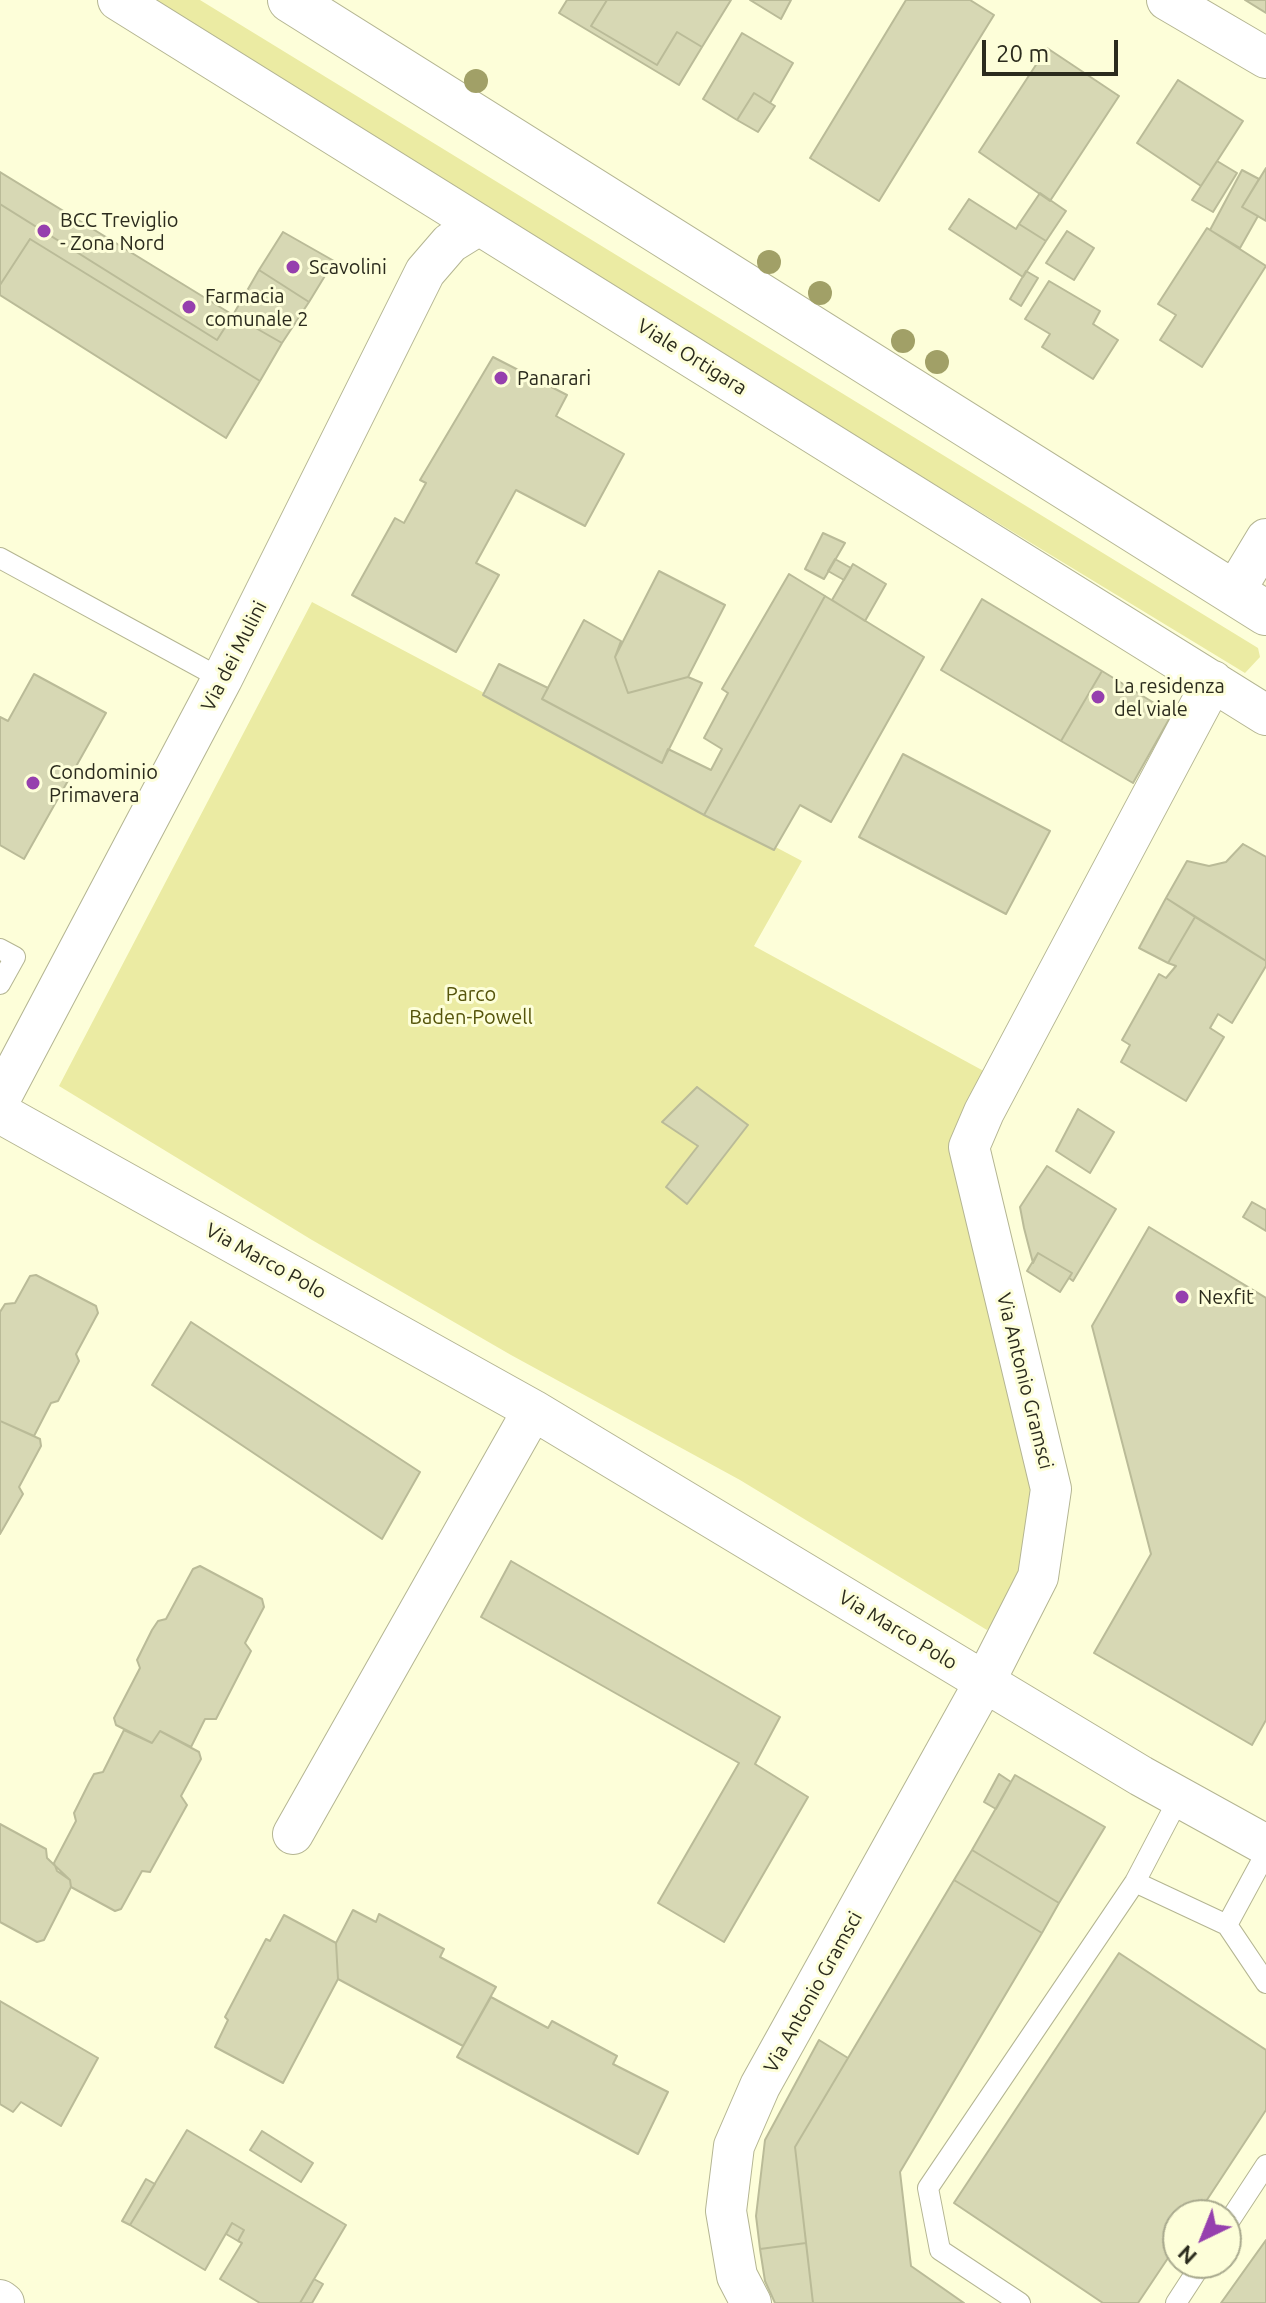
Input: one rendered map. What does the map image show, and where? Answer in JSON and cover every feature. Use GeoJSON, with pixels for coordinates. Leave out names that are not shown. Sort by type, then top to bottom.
{"type":"FeatureCollection","features":[{"type":"Feature","properties":{"kind":"main road"},"geometry":{"type":"LineString","coordinates":[[290,0],[1250,603]]}},
{"type":"Feature","properties":{"kind":"street","name":"Viale Ortigara"},"geometry":{"type":"LineString","coordinates":[[118,0],[1266,715]]}},
{"type":"Feature","properties":{"kind":"street"},"geometry":{"type":"LineString","coordinates":[[1167,0],[1266,58]]}},
{"type":"Feature","properties":{"kind":"street","name":"Via dei Mulini"},"geometry":{"type":"LineString","coordinates":[[0,1099],[222,679],[425,272],[450,243],[479,225]]}},
{"type":"Feature","properties":{"kind":"street"},"geometry":{"type":"LineString","coordinates":[[1250,603],[1266,539]]}},
{"type":"Feature","properties":{"kind":"street","name":"Via Antonio Gramsci"},"geometry":{"type":"LineString","coordinates":[[751,2303],[737,2276],[726,2211],[734,2146],[760,2086],[984,1683],[1038,1577],[1051,1489],[969,1147],[984,1112],[1213,681]]}},
{"type":"Feature","properties":{"kind":"street","name":"Via Marco Polo"},"geometry":{"type":"LineString","coordinates":[[0,1113],[533,1410],[984,1683],[1179,1798],[1266,1845]]}},
{"type":"Feature","properties":{"kind":"street"},"geometry":{"type":"LineString","coordinates":[[293,1834],[533,1410]]}},
{"type":"Feature","properties":{"kind":"lane"},"geometry":{"type":"LineString","coordinates":[[0,558],[222,679]]}},
{"type":"Feature","properties":{"kind":"lane"},"geometry":{"type":"LineString","coordinates":[[0,949],[15,957],[0,984]]}},
{"type":"Feature","properties":{"kind":"lane"},"geometry":{"type":"LineString","coordinates":[[1020,2303],[940,2250],[928,2188],[1135,1882],[1179,1798]]}},
{"type":"Feature","properties":{"kind":"lane"},"geometry":{"type":"LineString","coordinates":[[1227,1925],[1266,1853]]}},
{"type":"Feature","properties":{"kind":"lane"},"geometry":{"type":"LineString","coordinates":[[1135,1882],[1227,1925],[1266,1983]]}},
{"type":"Feature","properties":{"kind":"lane"},"geometry":{"type":"LineString","coordinates":[[1242,2202],[1266,2165]]}},
{"type":"Feature","properties":{"kind":"lane"},"geometry":{"type":"LineString","coordinates":[[1176,2303],[1192,2279]]}},
{"type":"Feature","properties":{"kind":"green space"},"geometry":{"type":"Polygon","coordinates":[[[138,0],[200,0],[1258,648],[1260,657],[1245,673],[138,0]]]}},
{"type":"Feature","properties":{"kind":"green space","name":"Parco Baden-Powell"},"geometry":{"type":"Polygon","coordinates":[[[312,602],[802,861],[754,946],[991,1075],[978,1095],[1031,1488],[1027,1537],[1016,1592],[987,1630],[740,1480],[511,1355],[312,1240],[59,1086],[312,602]]]}},
{"type":"Feature","properties":{"kind":"building"},"geometry":{"type":"Polygon","coordinates":[[[567,0],[607,0],[591,26],[657,65],[677,32],[702,47],[679,85],[559,13],[567,0]]]}},
{"type":"Feature","properties":{"kind":"building"},"geometry":{"type":"Polygon","coordinates":[[[607,0],[731,0],[702,47],[677,32],[657,65],[591,26],[607,0]]]}},
{"type":"Feature","properties":{"kind":"building"},"geometry":{"type":"Polygon","coordinates":[[[750,0],[791,0],[781,19],[750,0]]]}},
{"type":"Feature","properties":{"kind":"building"},"geometry":{"type":"Polygon","coordinates":[[[906,0],[970,0],[994,15],[879,201],[810,158],[906,0]]]}},
{"type":"Feature","properties":{"kind":"building"},"geometry":{"type":"Polygon","coordinates":[[[1245,0],[1266,0],[1266,13],[1245,0]]]}},
{"type":"Feature","properties":{"kind":"building"},"geometry":{"type":"Polygon","coordinates":[[[742,33],[793,63],[770,103],[754,93],[737,120],[703,99],[742,33]]]}},
{"type":"Feature","properties":{"kind":"building"},"geometry":{"type":"Polygon","coordinates":[[[1047,48],[1119,96],[1050,201],[979,152],[1047,48]]]}},
{"type":"Feature","properties":{"kind":"building"},"geometry":{"type":"Polygon","coordinates":[[[1178,80],[1243,121],[1201,186],[1137,143],[1178,80]]]}},
{"type":"Feature","properties":{"kind":"building"},"geometry":{"type":"Polygon","coordinates":[[[754,93],[775,106],[758,132],[737,120],[754,93]]]}},
{"type":"Feature","properties":{"kind":"building"},"geometry":{"type":"Polygon","coordinates":[[[1217,161],[1237,173],[1213,212],[1192,200],[1217,161]]]}},
{"type":"Feature","properties":{"kind":"building"},"geometry":{"type":"Polygon","coordinates":[[[1266,168],[1266,221],[1242,207],[1266,168]]]}},
{"type":"Feature","properties":{"kind":"building"},"geometry":{"type":"Polygon","coordinates":[[[1242,170],[1259,179],[1242,207],[1258,216],[1240,248],[1210,230],[1242,170]]]}},
{"type":"Feature","properties":{"kind":"building"},"geometry":{"type":"Polygon","coordinates":[[[0,172],[233,315],[217,340],[0,204],[0,172]]]}},
{"type":"Feature","properties":{"kind":"building"},"geometry":{"type":"Polygon","coordinates":[[[1040,193],[1066,211],[1046,241],[1019,224],[1040,193]]]}},
{"type":"Feature","properties":{"kind":"building"},"geometry":{"type":"Polygon","coordinates":[[[969,199],[1016,229],[1019,224],[1046,241],[1023,277],[949,229],[969,199]]]}},
{"type":"Feature","properties":{"kind":"building"},"geometry":{"type":"Polygon","coordinates":[[[0,204],[217,340],[233,315],[282,343],[260,381],[30,239],[0,285],[0,204]]]}},
{"type":"Feature","properties":{"kind":"building"},"geometry":{"type":"Polygon","coordinates":[[[1207,228],[1266,266],[1202,367],[1160,340],[1176,315],[1158,304],[1207,228]]]}},
{"type":"Feature","properties":{"kind":"building"},"geometry":{"type":"Polygon","coordinates":[[[1067,231],[1094,248],[1074,280],[1046,263],[1067,231]]]}},
{"type":"Feature","properties":{"kind":"building"},"geometry":{"type":"Polygon","coordinates":[[[283,232],[334,261],[309,302],[259,270],[283,232]]]}},
{"type":"Feature","properties":{"kind":"building"},"geometry":{"type":"Polygon","coordinates":[[[30,239],[260,381],[226,438],[0,295],[0,285],[30,239]]]}},
{"type":"Feature","properties":{"kind":"building"},"geometry":{"type":"Polygon","coordinates":[[[259,270],[309,302],[282,343],[233,315],[259,270]]]}},
{"type":"Feature","properties":{"kind":"building"},"geometry":{"type":"Polygon","coordinates":[[[1026,271],[1038,278],[1021,306],[1010,299],[1026,271]]]}},
{"type":"Feature","properties":{"kind":"building"},"geometry":{"type":"Polygon","coordinates":[[[1049,281],[1100,311],[1093,324],[1118,340],[1093,379],[1042,347],[1050,334],[1025,319],[1049,281]]]}},
{"type":"Feature","properties":{"kind":"building"},"geometry":{"type":"Polygon","coordinates":[[[493,357],[567,395],[556,416],[624,454],[585,526],[516,490],[476,563],[499,575],[456,652],[352,595],[395,518],[404,523],[426,483],[420,480],[493,357]]]}},
{"type":"Feature","properties":{"kind":"building"},"geometry":{"type":"Polygon","coordinates":[[[823,533],[845,543],[824,579],[805,569],[823,533]]]}},
{"type":"Feature","properties":{"kind":"building"},"geometry":{"type":"Polygon","coordinates":[[[835,559],[851,568],[844,580],[828,571],[835,559]]]}},
{"type":"Feature","properties":{"kind":"building"},"geometry":{"type":"Polygon","coordinates":[[[853,564],[886,584],[865,621],[832,600],[853,564]]]}},
{"type":"Feature","properties":{"kind":"building"},"geometry":{"type":"Polygon","coordinates":[[[659,571],[725,605],[688,677],[628,693],[615,657],[659,571]]]}},
{"type":"Feature","properties":{"kind":"building"},"geometry":{"type":"Polygon","coordinates":[[[789,574],[825,596],[704,815],[483,695],[499,664],[548,688],[542,699],[662,763],[668,749],[711,770],[722,749],[704,738],[728,693],[722,689],[789,574]]]}},
{"type":"Feature","properties":{"kind":"building"},"geometry":{"type":"Polygon","coordinates":[[[825,596],[924,657],[831,822],[800,805],[774,850],[704,815],[825,596]]]}},
{"type":"Feature","properties":{"kind":"building"},"geometry":{"type":"Polygon","coordinates":[[[982,599],[1102,671],[1061,741],[941,670],[982,599]]]}},
{"type":"Feature","properties":{"kind":"building"},"geometry":{"type":"Polygon","coordinates":[[[584,620],[621,641],[615,657],[628,693],[688,677],[702,683],[662,763],[542,699],[584,620]]]}},
{"type":"Feature","properties":{"kind":"building"},"geometry":{"type":"Polygon","coordinates":[[[1102,671],[1172,714],[1133,783],[1061,741],[1102,671]]]}},
{"type":"Feature","properties":{"kind":"building","name":"Condominio Primavera"},"geometry":{"type":"Polygon","coordinates":[[[34,674],[106,713],[24,859],[0,845],[0,717],[8,721],[34,674]]]}},
{"type":"Feature","properties":{"kind":"building"},"geometry":{"type":"Polygon","coordinates":[[[903,754],[1050,831],[1006,914],[859,837],[903,754]]]}},
{"type":"Feature","properties":{"kind":"building"},"geometry":{"type":"Polygon","coordinates":[[[1243,844],[1266,857],[1266,961],[1166,898],[1187,861],[1209,866],[1226,862],[1243,844]]]}},
{"type":"Feature","properties":{"kind":"building"},"geometry":{"type":"Polygon","coordinates":[[[1166,898],[1195,917],[1168,963],[1139,948],[1166,898]]]}},
{"type":"Feature","properties":{"kind":"building"},"geometry":{"type":"Polygon","coordinates":[[[1195,917],[1266,961],[1266,966],[1232,1023],[1218,1014],[1210,1028],[1224,1037],[1186,1101],[1121,1062],[1130,1045],[1122,1040],[1159,974],[1166,978],[1176,966],[1168,963],[1195,917]]]}},
{"type":"Feature","properties":{"kind":"building"},"geometry":{"type":"Polygon","coordinates":[[[697,1087],[748,1125],[687,1204],[666,1187],[698,1146],[662,1122],[697,1087]]]}},
{"type":"Feature","properties":{"kind":"building"},"geometry":{"type":"Polygon","coordinates":[[[1078,1109],[1114,1132],[1090,1173],[1056,1151],[1078,1109]]]}},
{"type":"Feature","properties":{"kind":"building"},"geometry":{"type":"Polygon","coordinates":[[[1047,1166],[1116,1209],[1073,1281],[1069,1278],[1072,1273],[1038,1253],[1033,1263],[1024,1228],[1020,1207],[1047,1166]]]}},
{"type":"Feature","properties":{"kind":"building"},"geometry":{"type":"Polygon","coordinates":[[[1252,1202],[1266,1210],[1266,1231],[1243,1217],[1252,1202]]]}},
{"type":"Feature","properties":{"kind":"building"},"geometry":{"type":"Polygon","coordinates":[[[1149,1227],[1266,1298],[1266,1720],[1252,1745],[1094,1653],[1151,1554],[1092,1326],[1149,1227]]]}},
{"type":"Feature","properties":{"kind":"building"},"geometry":{"type":"Polygon","coordinates":[[[1038,1253],[1072,1273],[1060,1292],[1027,1271],[1038,1253]]]}},
{"type":"Feature","properties":{"kind":"building"},"geometry":{"type":"Polygon","coordinates":[[[36,1275],[96,1306],[98,1313],[76,1354],[79,1361],[58,1401],[51,1403],[34,1436],[0,1421],[0,1312],[5,1304],[15,1303],[30,1276],[36,1275]]]}},
{"type":"Feature","properties":{"kind":"building"},"geometry":{"type":"Polygon","coordinates":[[[191,1322],[420,1472],[382,1539],[152,1385],[191,1322]]]}},
{"type":"Feature","properties":{"kind":"building"},"geometry":{"type":"Polygon","coordinates":[[[0,1421],[40,1439],[41,1446],[19,1487],[23,1494],[0,1534],[0,1421]]]}},
{"type":"Feature","properties":{"kind":"building"},"geometry":{"type":"Polygon","coordinates":[[[511,1561],[780,1717],[755,1764],[808,1797],[724,1942],[658,1903],[739,1763],[481,1617],[511,1561]]]}},
{"type":"Feature","properties":{"kind":"building"},"geometry":{"type":"Polygon","coordinates":[[[200,1566],[262,1599],[264,1607],[245,1643],[251,1651],[216,1719],[205,1719],[191,1747],[160,1731],[152,1743],[116,1725],[114,1718],[140,1668],[137,1660],[152,1630],[158,1621],[166,1619],[193,1569],[200,1566]]]}},
{"type":"Feature","properties":{"kind":"building"},"geometry":{"type":"Polygon","coordinates":[[[124,1730],[152,1743],[160,1731],[199,1752],[201,1759],[181,1796],[187,1805],[150,1872],[142,1871],[121,1909],[115,1911],[71,1887],[70,1880],[57,1871],[54,1863],[76,1821],[74,1813],[89,1783],[94,1774],[103,1772],[124,1730]]]}},
{"type":"Feature","properties":{"kind":"building"},"geometry":{"type":"Polygon","coordinates":[[[999,1774],[1011,1782],[996,1809],[984,1802],[999,1774]]]}},
{"type":"Feature","properties":{"kind":"building"},"geometry":{"type":"Polygon","coordinates":[[[1015,1775],[1105,1827],[1059,1903],[972,1850],[1015,1775]]]}},
{"type":"Feature","properties":{"kind":"building"},"geometry":{"type":"Polygon","coordinates":[[[0,1824],[46,1849],[47,1858],[70,1880],[71,1887],[44,1940],[37,1942],[0,1922],[0,1824]]]}},
{"type":"Feature","properties":{"kind":"building"},"geometry":{"type":"Polygon","coordinates":[[[972,1850],[1059,1903],[1042,1933],[954,1880],[972,1850]]]}},
{"type":"Feature","properties":{"kind":"building"},"geometry":{"type":"Polygon","coordinates":[[[954,1880],[1042,1933],[900,2172],[911,2266],[964,2303],[813,2303],[795,2147],[954,1880]]]}},
{"type":"Feature","properties":{"kind":"building"},"geometry":{"type":"Polygon","coordinates":[[[353,1910],[376,1922],[379,1914],[444,1949],[440,1957],[496,1987],[463,2046],[338,1979],[336,1943],[353,1910]]]}},
{"type":"Feature","properties":{"kind":"building"},"geometry":{"type":"Polygon","coordinates":[[[284,1915],[336,1943],[338,1979],[283,2083],[215,2047],[228,2020],[225,2017],[266,1939],[270,1941],[284,1915]]]}},
{"type":"Feature","properties":{"kind":"building"},"geometry":{"type":"Polygon","coordinates":[[[1119,1953],[1266,2050],[1266,2110],[1208,2199],[1162,2199],[1162,2267],[1138,2303],[1103,2303],[954,2203],[1119,1953]]]}},
{"type":"Feature","properties":{"kind":"building"},"geometry":{"type":"Polygon","coordinates":[[[491,1997],[548,2028],[552,2021],[617,2056],[613,2064],[668,2092],[638,2154],[457,2057],[491,1997]]]}},
{"type":"Feature","properties":{"kind":"building"},"geometry":{"type":"Polygon","coordinates":[[[0,2001],[98,2058],[61,2126],[21,2102],[13,2112],[0,2104],[0,2001]]]}},
{"type":"Feature","properties":{"kind":"building"},"geometry":{"type":"Polygon","coordinates":[[[819,2040],[848,2058],[795,2147],[806,2243],[760,2249],[756,2216],[765,2140],[819,2040]]]}},
{"type":"Feature","properties":{"kind":"building"},"geometry":{"type":"Polygon","coordinates":[[[187,2130],[346,2225],[300,2303],[260,2303],[220,2279],[242,2243],[238,2241],[244,2230],[232,2223],[205,2270],[130,2225],[187,2130]]]}},
{"type":"Feature","properties":{"kind":"building"},"geometry":{"type":"Polygon","coordinates":[[[262,2131],[313,2163],[301,2182],[250,2150],[262,2131]]]}},
{"type":"Feature","properties":{"kind":"building"},"geometry":{"type":"Polygon","coordinates":[[[146,2179],[155,2184],[130,2225],[122,2221],[146,2179]]]}},
{"type":"Feature","properties":{"kind":"building"},"geometry":{"type":"Polygon","coordinates":[[[232,2223],[244,2230],[238,2241],[226,2234],[232,2223]]]}},
{"type":"Feature","properties":{"kind":"building"},"geometry":{"type":"Polygon","coordinates":[[[1266,2240],[1266,2303],[1221,2303],[1238,2279],[1242,2279],[1242,2274],[1266,2240]]]}},
{"type":"Feature","properties":{"kind":"building"},"geometry":{"type":"Polygon","coordinates":[[[806,2243],[813,2303],[775,2303],[765,2281],[760,2249],[806,2243]]]}},
{"type":"Feature","properties":{"kind":"building"},"geometry":{"type":"Polygon","coordinates":[[[314,2279],[323,2284],[312,2303],[300,2303],[314,2279]]]}},
{"type":"Feature","properties":{"kind":"place","name":"BCC Treviglio - Zona Nord"},"geometry":{"type":"Point","coordinates":[44,231]}},
{"type":"Feature","properties":{"kind":"place","name":"Scavolini"},"geometry":{"type":"Point","coordinates":[293,267]}},
{"type":"Feature","properties":{"kind":"place","name":"Farmacia comunale 2"},"geometry":{"type":"Point","coordinates":[189,307]}},
{"type":"Feature","properties":{"kind":"place","name":"Panarari"},"geometry":{"type":"Point","coordinates":[501,378]}},
{"type":"Feature","properties":{"kind":"place","name":"La residenza del viale"},"geometry":{"type":"Point","coordinates":[1098,697]}},
{"type":"Feature","properties":{"kind":"place","name":"Condominio Primavera"},"geometry":{"type":"Point","coordinates":[33,783]}},
{"type":"Feature","properties":{"kind":"place","name":"Nexfit"},"geometry":{"type":"Point","coordinates":[1182,1297]}}]}
